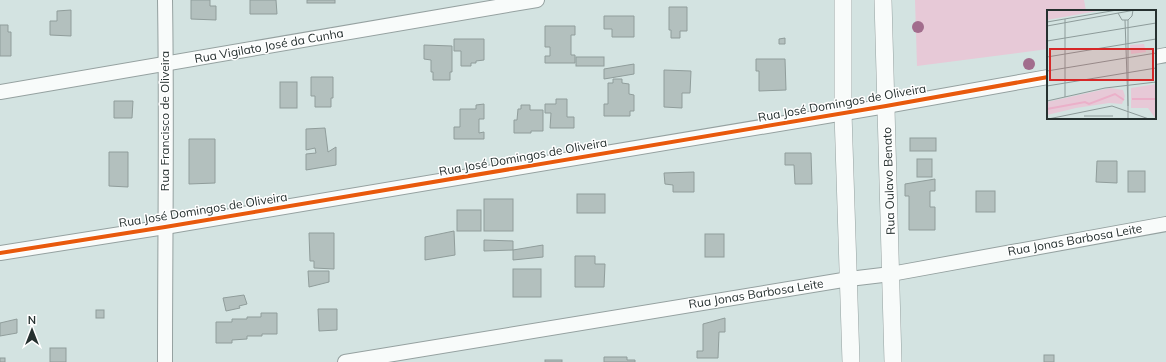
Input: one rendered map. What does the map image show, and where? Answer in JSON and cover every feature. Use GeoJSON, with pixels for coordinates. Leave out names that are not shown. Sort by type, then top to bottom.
{"type":"FeatureCollection","features":[{"type":"Feature","properties":{"kind":"street","name":"Rua Francisco de Oliveira"},"geometry":{"type":"LineString","coordinates":[[165,0],[166,362]]}},
{"type":"Feature","properties":{"kind":"street","name":"Rua Vigilato José da Cunha"},"geometry":{"type":"LineString","coordinates":[[0,92],[537,0]]}},
{"type":"Feature","properties":{"kind":"street"},"geometry":{"type":"LineString","coordinates":[[843,0],[843,113],[851,362]]}},
{"type":"Feature","properties":{"kind":"street","name":"Rua Oulavo Benato"},"geometry":{"type":"LineString","coordinates":[[883,0],[893,362]]}},
{"type":"Feature","properties":{"kind":"street"},"geometry":{"type":"LineString","coordinates":[[1156,58],[1166,56]]}},
{"type":"Feature","properties":{"kind":"street","name":"Rua José Domingos de Oliveira"},"geometry":{"type":"LineString","coordinates":[[0,253],[165,227],[886,106],[1047,77]]}},
{"type":"Feature","properties":{"kind":"street","name":"Rua Jonas Barbosa Leite"},"geometry":{"type":"LineString","coordinates":[[346,362],[849,279],[891,274],[1166,224]]}},
{"type":"Feature","properties":{"kind":"shaded area"},"geometry":{"type":"Polygon","coordinates":[[[915,0],[1084,0],[1086,10],[1047,10],[1047,49],[917,66],[915,0]]]}},
{"type":"Feature","properties":{"kind":"building"},"geometry":{"type":"Polygon","coordinates":[[[191,0],[210,0],[210,6],[216,6],[216,20],[191,19],[191,0]]]}},
{"type":"Feature","properties":{"kind":"building"},"geometry":{"type":"Polygon","coordinates":[[[250,0],[276,0],[277,14],[250,14],[250,0]]]}},
{"type":"Feature","properties":{"kind":"building"},"geometry":{"type":"Polygon","coordinates":[[[307,0],[335,0],[335,3],[307,3],[307,0]]]}},
{"type":"Feature","properties":{"kind":"building"},"geometry":{"type":"Polygon","coordinates":[[[669,7],[687,7],[687,31],[680,31],[680,38],[671,38],[671,30],[669,30],[669,7]]]}},
{"type":"Feature","properties":{"kind":"building"},"geometry":{"type":"Polygon","coordinates":[[[71,10],[71,36],[50,35],[50,21],[57,21],[57,11],[71,10]]]}},
{"type":"Feature","properties":{"kind":"building"},"geometry":{"type":"Polygon","coordinates":[[[604,16],[634,16],[634,37],[612,37],[612,29],[604,29],[604,16]]]}},
{"type":"Feature","properties":{"kind":"building"},"geometry":{"type":"Polygon","coordinates":[[[0,25],[8,25],[8,32],[11,32],[11,56],[0,56],[0,25]]]}},
{"type":"Feature","properties":{"kind":"building"},"geometry":{"type":"Polygon","coordinates":[[[545,26],[575,26],[575,35],[571,35],[571,55],[575,55],[575,63],[545,63],[545,56],[550,56],[550,47],[545,47],[545,26]]]}},
{"type":"Feature","properties":{"kind":"building"},"geometry":{"type":"Polygon","coordinates":[[[785,38],[785,44],[779,44],[779,39],[785,38]]]}},
{"type":"Feature","properties":{"kind":"building"},"geometry":{"type":"Polygon","coordinates":[[[454,39],[484,39],[484,60],[471,63],[471,66],[461,66],[461,51],[454,51],[454,39]]]}},
{"type":"Feature","properties":{"kind":"building"},"geometry":{"type":"Polygon","coordinates":[[[424,45],[452,46],[452,72],[450,72],[450,80],[433,80],[431,60],[424,59],[424,45]]]}},
{"type":"Feature","properties":{"kind":"building"},"geometry":{"type":"Polygon","coordinates":[[[576,57],[604,57],[604,66],[576,66],[576,57]]]}},
{"type":"Feature","properties":{"kind":"building"},"geometry":{"type":"Polygon","coordinates":[[[756,59],[785,59],[786,90],[759,91],[759,71],[756,71],[756,59]]]}},
{"type":"Feature","properties":{"kind":"building"},"geometry":{"type":"Polygon","coordinates":[[[634,64],[634,74],[604,79],[604,69],[634,64]]]}},
{"type":"Feature","properties":{"kind":"building"},"geometry":{"type":"Polygon","coordinates":[[[664,70],[691,71],[690,93],[682,93],[682,108],[664,107],[664,70]]]}},
{"type":"Feature","properties":{"kind":"building"},"geometry":{"type":"Polygon","coordinates":[[[311,77],[333,77],[333,98],[331,98],[331,107],[315,107],[315,96],[311,96],[311,77]]]}},
{"type":"Feature","properties":{"kind":"building"},"geometry":{"type":"Polygon","coordinates":[[[613,79],[622,79],[622,83],[629,84],[629,94],[634,95],[634,111],[630,111],[630,116],[604,116],[604,104],[608,104],[608,83],[613,83],[613,79]]]}},
{"type":"Feature","properties":{"kind":"building"},"geometry":{"type":"Polygon","coordinates":[[[280,82],[297,82],[297,108],[280,108],[280,82]]]}},
{"type":"Feature","properties":{"kind":"building"},"geometry":{"type":"Polygon","coordinates":[[[556,99],[567,99],[567,117],[574,117],[574,128],[550,128],[551,113],[545,113],[545,104],[556,104],[556,99]]]}},
{"type":"Feature","properties":{"kind":"building"},"geometry":{"type":"Polygon","coordinates":[[[114,101],[133,101],[132,118],[114,118],[114,101]]]}},
{"type":"Feature","properties":{"kind":"building"},"geometry":{"type":"Polygon","coordinates":[[[484,104],[484,119],[479,119],[479,133],[484,132],[484,139],[454,139],[454,127],[460,127],[460,109],[476,109],[476,105],[484,104]]]}},
{"type":"Feature","properties":{"kind":"building"},"geometry":{"type":"Polygon","coordinates":[[[521,105],[530,105],[530,110],[543,110],[543,131],[514,133],[514,120],[517,120],[518,109],[521,109],[521,105]]]}},
{"type":"Feature","properties":{"kind":"building"},"geometry":{"type":"Polygon","coordinates":[[[325,128],[328,152],[336,147],[336,165],[306,170],[306,154],[316,153],[315,148],[306,150],[306,129],[325,128]]]}},
{"type":"Feature","properties":{"kind":"building"},"geometry":{"type":"Polygon","coordinates":[[[910,138],[936,138],[936,151],[910,151],[910,138]]]}},
{"type":"Feature","properties":{"kind":"building"},"geometry":{"type":"Polygon","coordinates":[[[189,139],[215,139],[215,183],[189,184],[189,139]]]}},
{"type":"Feature","properties":{"kind":"building"},"geometry":{"type":"Polygon","coordinates":[[[109,152],[128,152],[128,187],[109,186],[109,152]]]}},
{"type":"Feature","properties":{"kind":"building"},"geometry":{"type":"Polygon","coordinates":[[[785,153],[811,153],[812,184],[795,184],[794,165],[785,165],[785,153]]]}},
{"type":"Feature","properties":{"kind":"building"},"geometry":{"type":"Polygon","coordinates":[[[917,159],[932,159],[932,177],[917,177],[917,159]]]}},
{"type":"Feature","properties":{"kind":"building"},"geometry":{"type":"Polygon","coordinates":[[[1097,161],[1117,161],[1117,183],[1096,182],[1097,161]]]}},
{"type":"Feature","properties":{"kind":"building"},"geometry":{"type":"Polygon","coordinates":[[[1128,171],[1145,171],[1145,192],[1128,192],[1128,171]]]}},
{"type":"Feature","properties":{"kind":"building"},"geometry":{"type":"Polygon","coordinates":[[[694,172],[694,192],[673,192],[673,185],[665,184],[664,173],[694,172]]]}},
{"type":"Feature","properties":{"kind":"building"},"geometry":{"type":"Polygon","coordinates":[[[935,179],[935,191],[930,191],[930,207],[935,207],[935,230],[909,230],[909,196],[905,196],[905,184],[935,179]]]}},
{"type":"Feature","properties":{"kind":"building"},"geometry":{"type":"Polygon","coordinates":[[[976,191],[995,191],[995,212],[976,212],[976,191]]]}},
{"type":"Feature","properties":{"kind":"building"},"geometry":{"type":"Polygon","coordinates":[[[577,194],[605,194],[605,213],[577,213],[577,194]]]}},
{"type":"Feature","properties":{"kind":"building"},"geometry":{"type":"Polygon","coordinates":[[[484,199],[513,199],[513,231],[484,231],[484,199]]]}},
{"type":"Feature","properties":{"kind":"building"},"geometry":{"type":"Polygon","coordinates":[[[457,210],[481,210],[481,231],[457,231],[457,210]]]}},
{"type":"Feature","properties":{"kind":"building"},"geometry":{"type":"Polygon","coordinates":[[[454,231],[455,255],[425,260],[425,237],[454,231]]]}},
{"type":"Feature","properties":{"kind":"building"},"geometry":{"type":"Polygon","coordinates":[[[309,233],[334,233],[334,269],[314,268],[314,261],[310,261],[309,233]]]}},
{"type":"Feature","properties":{"kind":"building"},"geometry":{"type":"Polygon","coordinates":[[[705,234],[724,234],[724,257],[705,257],[705,234]]]}},
{"type":"Feature","properties":{"kind":"building"},"geometry":{"type":"Polygon","coordinates":[[[484,240],[513,241],[513,250],[484,251],[484,240]]]}},
{"type":"Feature","properties":{"kind":"building"},"geometry":{"type":"Polygon","coordinates":[[[543,245],[543,257],[513,260],[513,250],[543,245]]]}},
{"type":"Feature","properties":{"kind":"building"},"geometry":{"type":"Polygon","coordinates":[[[575,256],[595,256],[595,264],[605,264],[604,287],[575,287],[575,256]]]}},
{"type":"Feature","properties":{"kind":"building"},"geometry":{"type":"Polygon","coordinates":[[[513,269],[541,269],[541,297],[513,297],[513,269]]]}},
{"type":"Feature","properties":{"kind":"building"},"geometry":{"type":"Polygon","coordinates":[[[308,271],[329,271],[329,282],[309,287],[308,271]]]}},
{"type":"Feature","properties":{"kind":"building"},"geometry":{"type":"Polygon","coordinates":[[[244,295],[247,304],[239,306],[240,308],[226,311],[223,298],[244,295]]]}},
{"type":"Feature","properties":{"kind":"building"},"geometry":{"type":"Polygon","coordinates":[[[318,309],[337,309],[337,330],[319,331],[318,309]]]}},
{"type":"Feature","properties":{"kind":"building"},"geometry":{"type":"Polygon","coordinates":[[[96,310],[104,310],[104,318],[96,318],[96,310]]]}},
{"type":"Feature","properties":{"kind":"building"},"geometry":{"type":"Polygon","coordinates":[[[261,313],[277,313],[277,334],[247,336],[247,339],[232,340],[232,343],[216,343],[216,322],[232,322],[232,319],[261,317],[261,313]]]}},
{"type":"Feature","properties":{"kind":"building"},"geometry":{"type":"Polygon","coordinates":[[[725,318],[725,332],[719,332],[718,358],[697,358],[697,351],[703,351],[703,324],[725,318]]]}},
{"type":"Feature","properties":{"kind":"building"},"geometry":{"type":"Polygon","coordinates":[[[17,319],[17,333],[0,336],[0,323],[17,319]]]}},
{"type":"Feature","properties":{"kind":"building"},"geometry":{"type":"Polygon","coordinates":[[[50,348],[66,348],[66,362],[50,362],[50,348]]]}},
{"type":"Feature","properties":{"kind":"building"},"geometry":{"type":"Polygon","coordinates":[[[1044,355],[1054,355],[1054,362],[1044,362],[1044,355]]]}},
{"type":"Feature","properties":{"kind":"building"},"geometry":{"type":"Polygon","coordinates":[[[604,357],[627,357],[627,360],[635,360],[635,362],[604,362],[604,357]]]}},
{"type":"Feature","properties":{"kind":"building"},"geometry":{"type":"Polygon","coordinates":[[[0,358],[5,358],[5,362],[0,362],[0,358]]]}},
{"type":"Feature","properties":{"kind":"building"},"geometry":{"type":"Polygon","coordinates":[[[545,360],[562,360],[562,362],[545,362],[545,360]]]}},
{"type":"Feature","properties":{"kind":"cycle path"},"geometry":{"type":"LineString","coordinates":[[0,253],[165,227],[886,106],[1047,77]]}}]}
